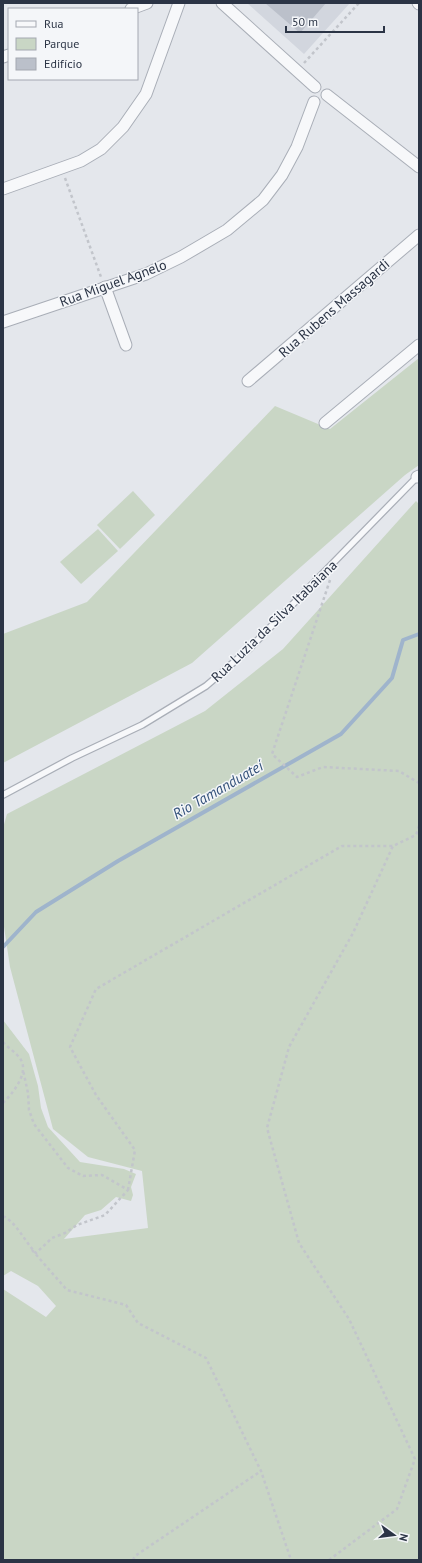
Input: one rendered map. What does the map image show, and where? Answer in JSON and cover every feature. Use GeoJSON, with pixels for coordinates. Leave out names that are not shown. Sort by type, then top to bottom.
{"type":"FeatureCollection","features":[{"type":"Feature","properties":{"kind":"street"},"geometry":{"type":"LineString","coordinates":[[134,8],[147,3]]}},
{"type":"Feature","properties":{"kind":"street"},"geometry":{"type":"LineString","coordinates":[[3,189],[81,161],[101,149],[123,127],[146,94],[179,3]]}},
{"type":"Feature","properties":{"kind":"street"},"geometry":{"type":"LineString","coordinates":[[222,3],[297,72],[316,87],[324,88],[327,95],[419,167]]}},
{"type":"Feature","properties":{"kind":"street"},"geometry":{"type":"LineString","coordinates":[[316,87],[311,94],[314,102],[323,102],[327,95]]}},
{"type":"Feature","properties":{"kind":"street","name":"Rua Miguel Agnelo"},"geometry":{"type":"LineString","coordinates":[[3,322],[146,274],[181,257],[228,230],[263,200],[282,175],[297,147],[314,102]]}},
{"type":"Feature","properties":{"kind":"street","name":"Rua Rubens Massagardi"},"geometry":{"type":"LineString","coordinates":[[248,382],[419,235]]}},
{"type":"Feature","properties":{"kind":"street"},"geometry":{"type":"LineString","coordinates":[[105,288],[126,345]]}},
{"type":"Feature","properties":{"kind":"street"},"geometry":{"type":"LineString","coordinates":[[325,423],[419,345]]}},
{"type":"Feature","properties":{"kind":"lane","name":"Rua Luzia da Silva Itabaiana"},"geometry":{"type":"LineString","coordinates":[[3,795],[72,758],[142,725],[206,686],[249,649],[418,476]]}},
{"type":"Feature","properties":{"kind":"path"},"geometry":{"type":"LineString","coordinates":[[297,72],[359,3]]}},
{"type":"Feature","properties":{"kind":"path"},"geometry":{"type":"LineString","coordinates":[[61,169],[105,288]]}},
{"type":"Feature","properties":{"kind":"path"},"geometry":{"type":"LineString","coordinates":[[336,560],[272,754],[297,777],[323,767],[399,771],[419,783]]}},
{"type":"Feature","properties":{"kind":"path"},"geometry":{"type":"LineString","coordinates":[[32,1250],[36,1253],[52,1238],[65,1233],[77,1225],[105,1215],[128,1190],[135,1150],[96,1095],[70,1047],[96,989],[342,846],[393,846],[416,835],[419,826]]}},
{"type":"Feature","properties":{"kind":"path"},"geometry":{"type":"LineString","coordinates":[[329,1560],[397,1509],[415,1459],[349,1319],[299,1242],[267,1128],[289,1047],[353,933],[393,846]]}},
{"type":"Feature","properties":{"kind":"path"},"geometry":{"type":"LineString","coordinates":[[3,1042],[21,1060],[28,1093],[29,1110],[34,1124],[68,1168],[83,1176],[102,1175],[128,1190]]}},
{"type":"Feature","properties":{"kind":"path"},"geometry":{"type":"LineString","coordinates":[[3,1104],[20,1079],[23,1070]]}},
{"type":"Feature","properties":{"kind":"path"},"geometry":{"type":"LineString","coordinates":[[3,1216],[10,1220],[32,1250],[67,1290],[126,1305],[138,1323],[206,1358],[261,1471],[291,1560]]}},
{"type":"Feature","properties":{"kind":"path"},"geometry":{"type":"LineString","coordinates":[[132,1560],[135,1556],[261,1471]]}},
{"type":"Feature","properties":{"kind":"shaded area"},"geometry":{"type":"Polygon","coordinates":[[[247,3],[350,3],[304,54],[247,3]]]}},
{"type":"Feature","properties":{"kind":"green space"},"geometry":{"type":"Polygon","coordinates":[[[419,358],[419,465],[405,475],[192,663],[3,763],[3,634],[87,602],[275,406],[330,429],[419,358]]]}},
{"type":"Feature","properties":{"kind":"green space"},"geometry":{"type":"Polygon","coordinates":[[[133,491],[155,515],[120,549],[97,525],[133,491]]]}},
{"type":"Feature","properties":{"kind":"green space"},"geometry":{"type":"Polygon","coordinates":[[[416,501],[419,504],[419,1560],[3,1560],[3,1289],[46,1317],[56,1306],[38,1286],[11,1271],[3,1276],[3,1020],[29,1054],[38,1086],[41,1108],[48,1127],[80,1162],[124,1169],[136,1174],[131,1187],[133,1195],[131,1201],[116,1197],[101,1210],[85,1215],[64,1239],[148,1228],[142,1171],[88,1157],[53,1129],[10,967],[3,920],[3,828],[7,814],[205,711],[283,649],[416,501]]]}},
{"type":"Feature","properties":{"kind":"green space"},"geometry":{"type":"Polygon","coordinates":[[[98,529],[118,551],[81,584],[60,562],[98,529]]]}},
{"type":"Feature","properties":{"kind":"building"},"geometry":{"type":"Polygon","coordinates":[[[265,3],[326,3],[300,33],[265,3]]]}},
{"type":"Feature","properties":{"kind":"waterway","name":"Rio Tamanduateí"},"geometry":{"type":"LineString","coordinates":[[3,947],[36,912],[118,861],[341,734],[392,678],[403,640],[419,634]]}}]}
